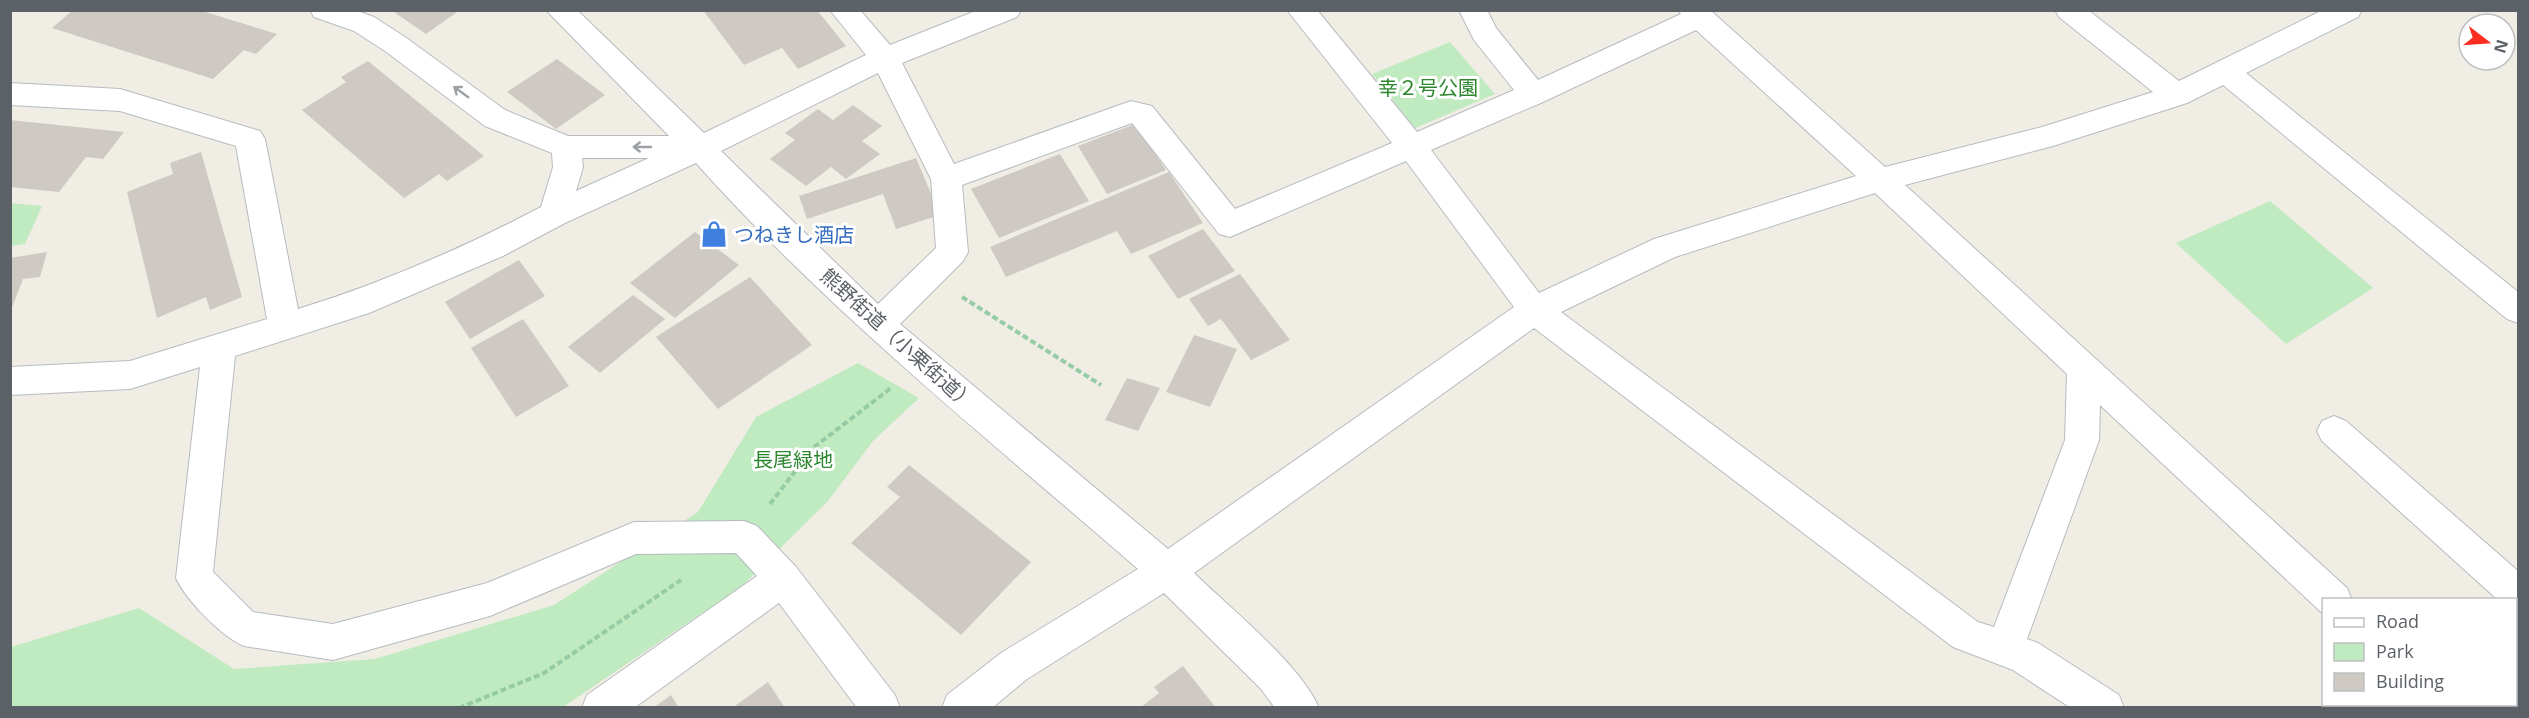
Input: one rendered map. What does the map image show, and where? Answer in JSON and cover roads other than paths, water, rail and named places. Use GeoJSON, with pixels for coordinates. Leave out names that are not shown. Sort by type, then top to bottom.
{"type":"FeatureCollection","features":[{"type":"Feature","properties":{"kind":"street"},"geometry":{"type":"LineString","coordinates":[[324,10],[364,24],[395,44],[495,118],[566,147],[700,148]]}},
{"type":"Feature","properties":{"kind":"street","name":"熊野街道（小栗街道）"},"geometry":{"type":"LineString","coordinates":[[561,10],[700,148],[730,181],[878,325],[1167,571],[1274,676],[1300,708]]}},
{"type":"Feature","properties":{"kind":"street"},"geometry":{"type":"LineString","coordinates":[[844,10],[885,58],[946,179],[952,252],[878,325]]}},
{"type":"Feature","properties":{"kind":"street"},"geometry":{"type":"LineString","coordinates":[[10,381],[130,375],[358,304],[492,247],[554,214],[700,148],[885,58],[1007,10]]}},
{"type":"Feature","properties":{"kind":"street"},"geometry":{"type":"LineString","coordinates":[[1301,10],[1412,147],[1534,310],[1966,635],[2025,656],[2105,708]]}},
{"type":"Feature","properties":{"kind":"street"},"geometry":{"type":"LineString","coordinates":[[1473,10],[1484,33],[1533,94]]}},
{"type":"Feature","properties":{"kind":"street"},"geometry":{"type":"LineString","coordinates":[[2069,10],[2177,95]]}},
{"type":"Feature","properties":{"kind":"street"},"geometry":{"type":"LineString","coordinates":[[961,708],[1014,666],[1167,571],[1534,310],[1665,248],[1881,180],[2043,138],[2177,95],[2348,10]]}},
{"type":"Feature","properties":{"kind":"street"},"geometry":{"type":"LineString","coordinates":[[946,179],[1131,112],[1142,114],[1230,225],[1533,94],[1696,14],[1881,180],[2332,598]]}},
{"type":"Feature","properties":{"kind":"street"},"geometry":{"type":"LineString","coordinates":[[2225,71],[2518,310]]}},
{"type":"Feature","properties":{"kind":"street"},"geometry":{"type":"LineString","coordinates":[[10,94],[120,100],[250,140],[285,327]]}},
{"type":"Feature","properties":{"kind":"street"},"geometry":{"type":"LineString","coordinates":[[554,214],[568,167],[566,147]]}},
{"type":"Feature","properties":{"kind":"street"},"geometry":{"type":"LineString","coordinates":[[219,348],[194,578],[244,628],[333,642],[490,599],[634,538],[744,537],[783,579],[881,708]]}},
{"type":"Feature","properties":{"kind":"street"},"geometry":{"type":"LineString","coordinates":[[2006,649],[2082,440],[2084,369]]}},
{"type":"Feature","properties":{"kind":"street"},"geometry":{"type":"LineString","coordinates":[[2334,431],[2518,594]]}},
{"type":"Feature","properties":{"kind":"street"},"geometry":{"type":"LineString","coordinates":[[601,708],[783,579]]}},
{"type":"Feature","properties":{"kind":"place","name":"つねきし酒店"},"geometry":{"type":"Point","coordinates":[714,234]}},
{"type":"Feature","properties":{"kind":"park label","name":"幸２号公園"},"geometry":{"type":"Point","coordinates":[1428,87]}},
{"type":"Feature","properties":{"kind":"park label","name":"長尾緑地"},"geometry":{"type":"Point","coordinates":[793,459]}}]}
